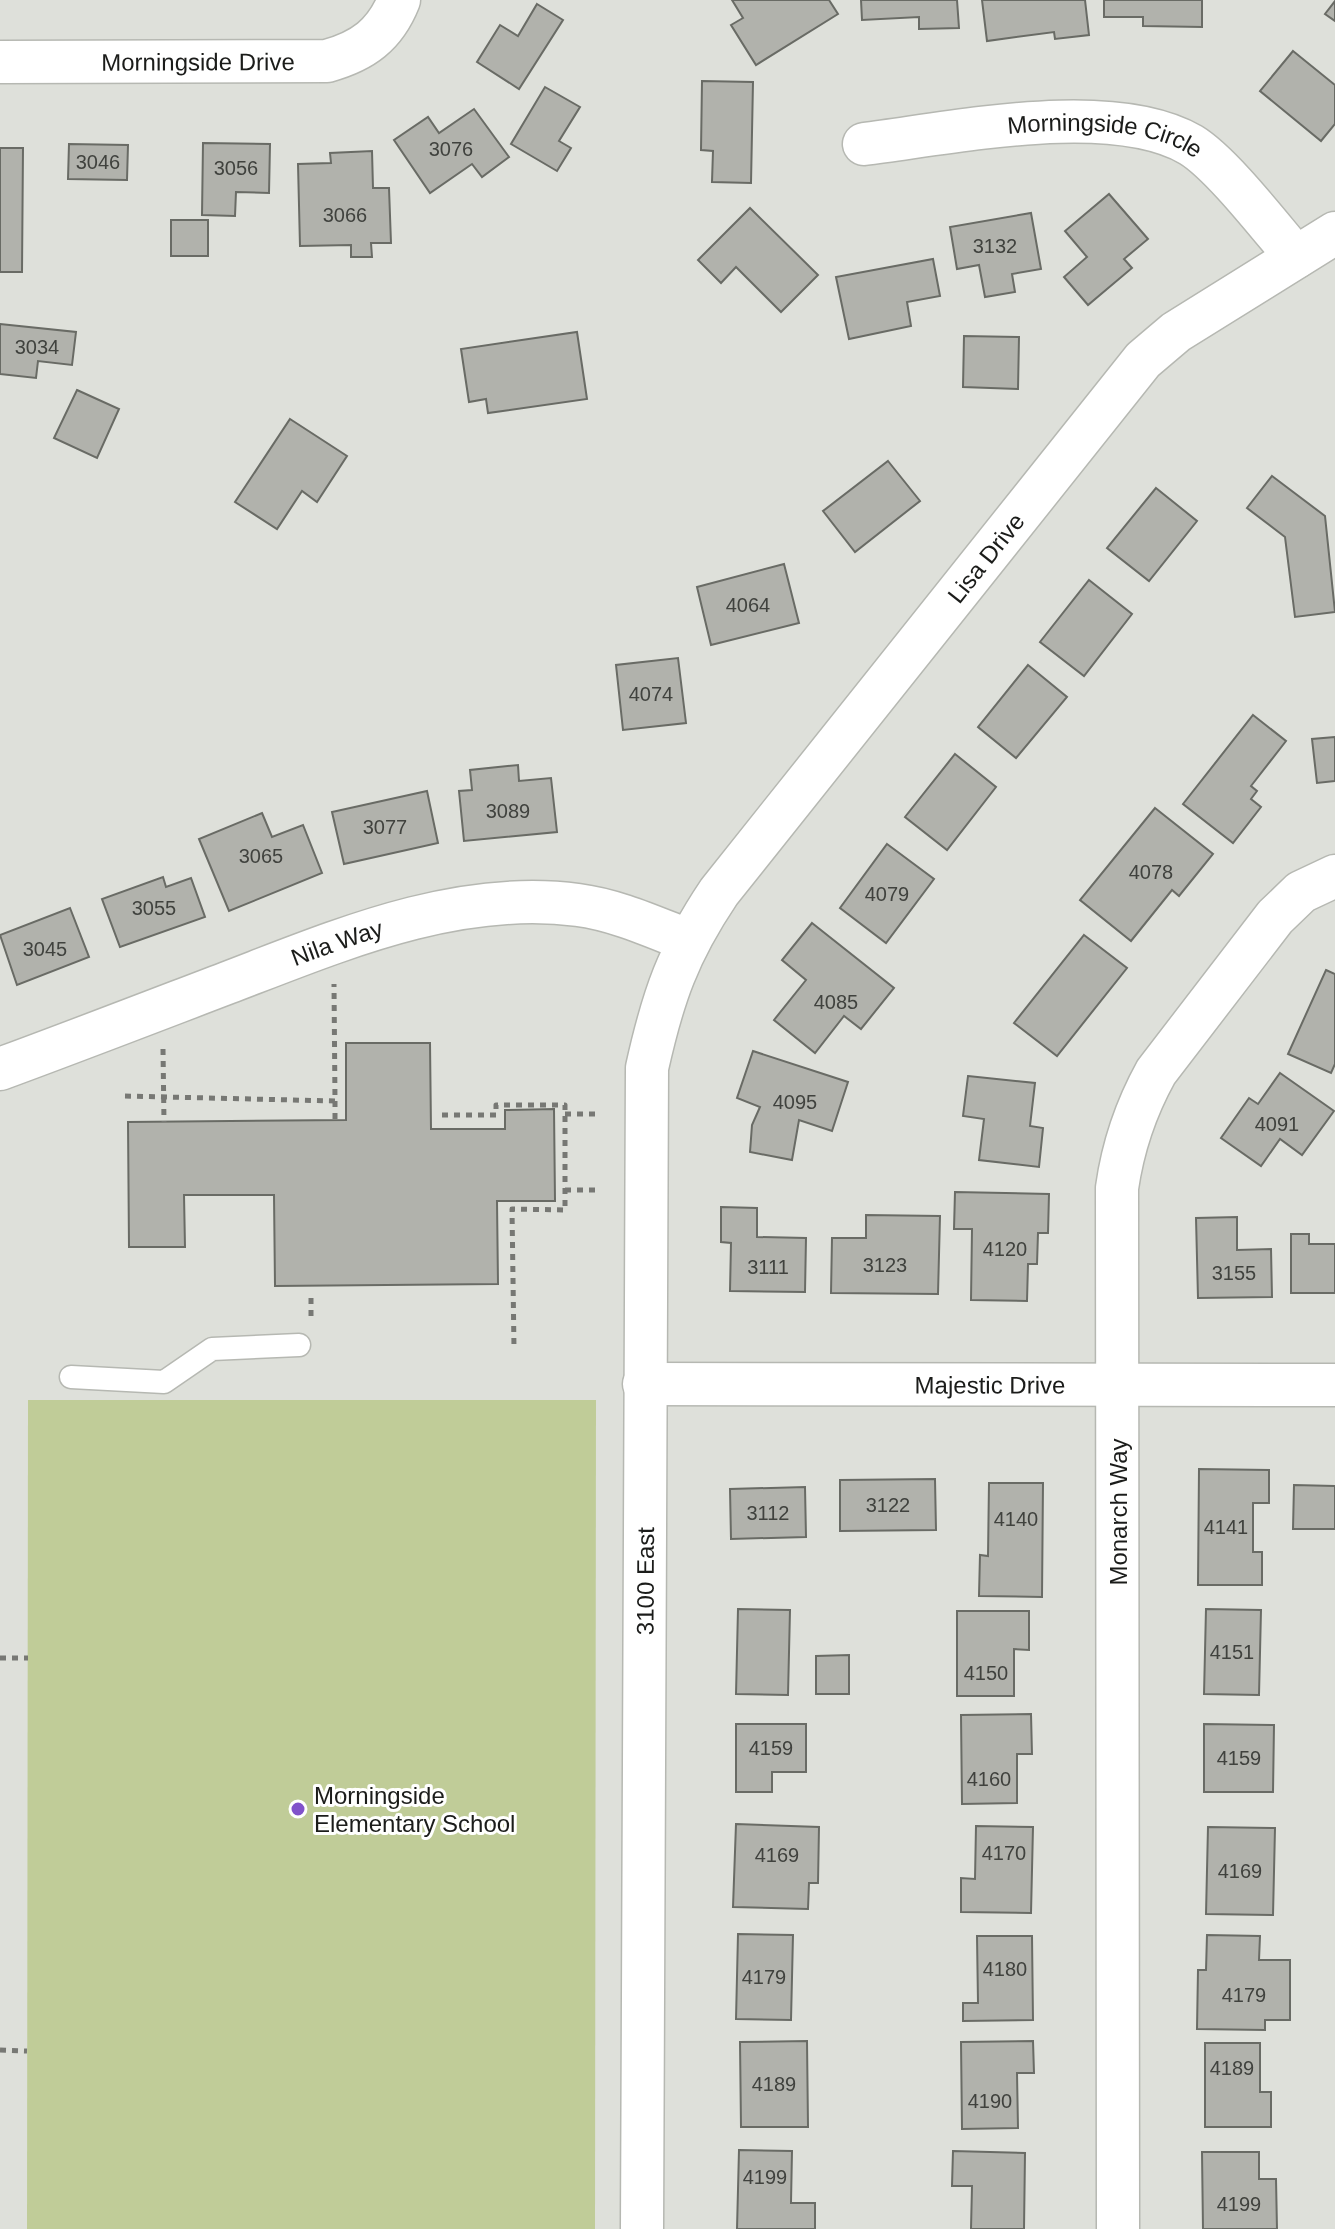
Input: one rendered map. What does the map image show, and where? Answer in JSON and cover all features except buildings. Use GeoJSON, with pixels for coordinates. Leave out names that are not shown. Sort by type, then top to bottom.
{"type":"FeatureCollection","features":[{"type":"Feature","properties":{"kind":"street","name":"Morningside Drive"},"geometry":{"type":"LineString","coordinates":[[0,62],[327,61],[360,50],[392,14]]}},
{"type":"Feature","properties":{"kind":"street","name":"Morningside Circle"},"geometry":{"type":"LineString","coordinates":[[864,144],[1018,126],[1092,122],[1149,128],[1193,146],[1242,194],[1296,257]]}},
{"type":"Feature","properties":{"kind":"street","name":"Lisa Drive"},"geometry":{"type":"LineString","coordinates":[[687,940],[719,892],[1143,360],[1176,332],[1335,233]]}},
{"type":"Feature","properties":{"kind":"street","name":"Monarch Way"},"geometry":{"type":"LineString","coordinates":[[1118,2229],[1117,1188],[1122,1158],[1141,1099],[1156,1072],[1275,917],[1301,892],[1335,876]]}},
{"type":"Feature","properties":{"kind":"street","name":"Nila Way"},"geometry":{"type":"LineString","coordinates":[[0,1069],[350,936],[450,910],[522,904],[574,904],[608,910],[687,940]]}},
{"type":"Feature","properties":{"kind":"street","name":"3100 East"},"geometry":{"type":"LineString","coordinates":[[642,2229],[647,1068],[661,1002],[687,940]]}},
{"type":"Feature","properties":{"kind":"street","name":"Majestic Drive"},"geometry":{"type":"LineString","coordinates":[[644,1384],[1335,1385]]}},
{"type":"Feature","properties":{"kind":"lane"},"geometry":{"type":"LineString","coordinates":[[71,1377],[164,1382],[212,1349],[299,1345]]}},
{"type":"Feature","properties":{"kind":"path"},"geometry":{"type":"LineString","coordinates":[[333,980],[335,1120]]}},
{"type":"Feature","properties":{"kind":"path"},"geometry":{"type":"LineString","coordinates":[[163,1048],[164,1122]]}},
{"type":"Feature","properties":{"kind":"path"},"geometry":{"type":"LineString","coordinates":[[125,1096],[335,1101]]}},
{"type":"Feature","properties":{"kind":"path"},"geometry":{"type":"LineString","coordinates":[[442,1115],[496,1115],[496,1105],[565,1105],[565,1210],[512,1209],[514,1348]]}},
{"type":"Feature","properties":{"kind":"path"},"geometry":{"type":"LineString","coordinates":[[565,1114],[596,1114]]}},
{"type":"Feature","properties":{"kind":"path"},"geometry":{"type":"LineString","coordinates":[[565,1190],[596,1190]]}},
{"type":"Feature","properties":{"kind":"path"},"geometry":{"type":"LineString","coordinates":[[0,1658],[28,1658]]}},
{"type":"Feature","properties":{"kind":"path"},"geometry":{"type":"LineString","coordinates":[[0,2050],[27,2051]]}},
{"type":"Feature","properties":{"kind":"green space","name":"Morningside Elementary School"},"geometry":{"type":"Polygon","coordinates":[[[28,1400],[596,1400],[595,2229],[27,2229],[28,1400]]]}},
{"type":"Feature","properties":{"kind":"place","name":"Morningside Elementary School"},"geometry":{"type":"Point","coordinates":[298,1809]}}]}
